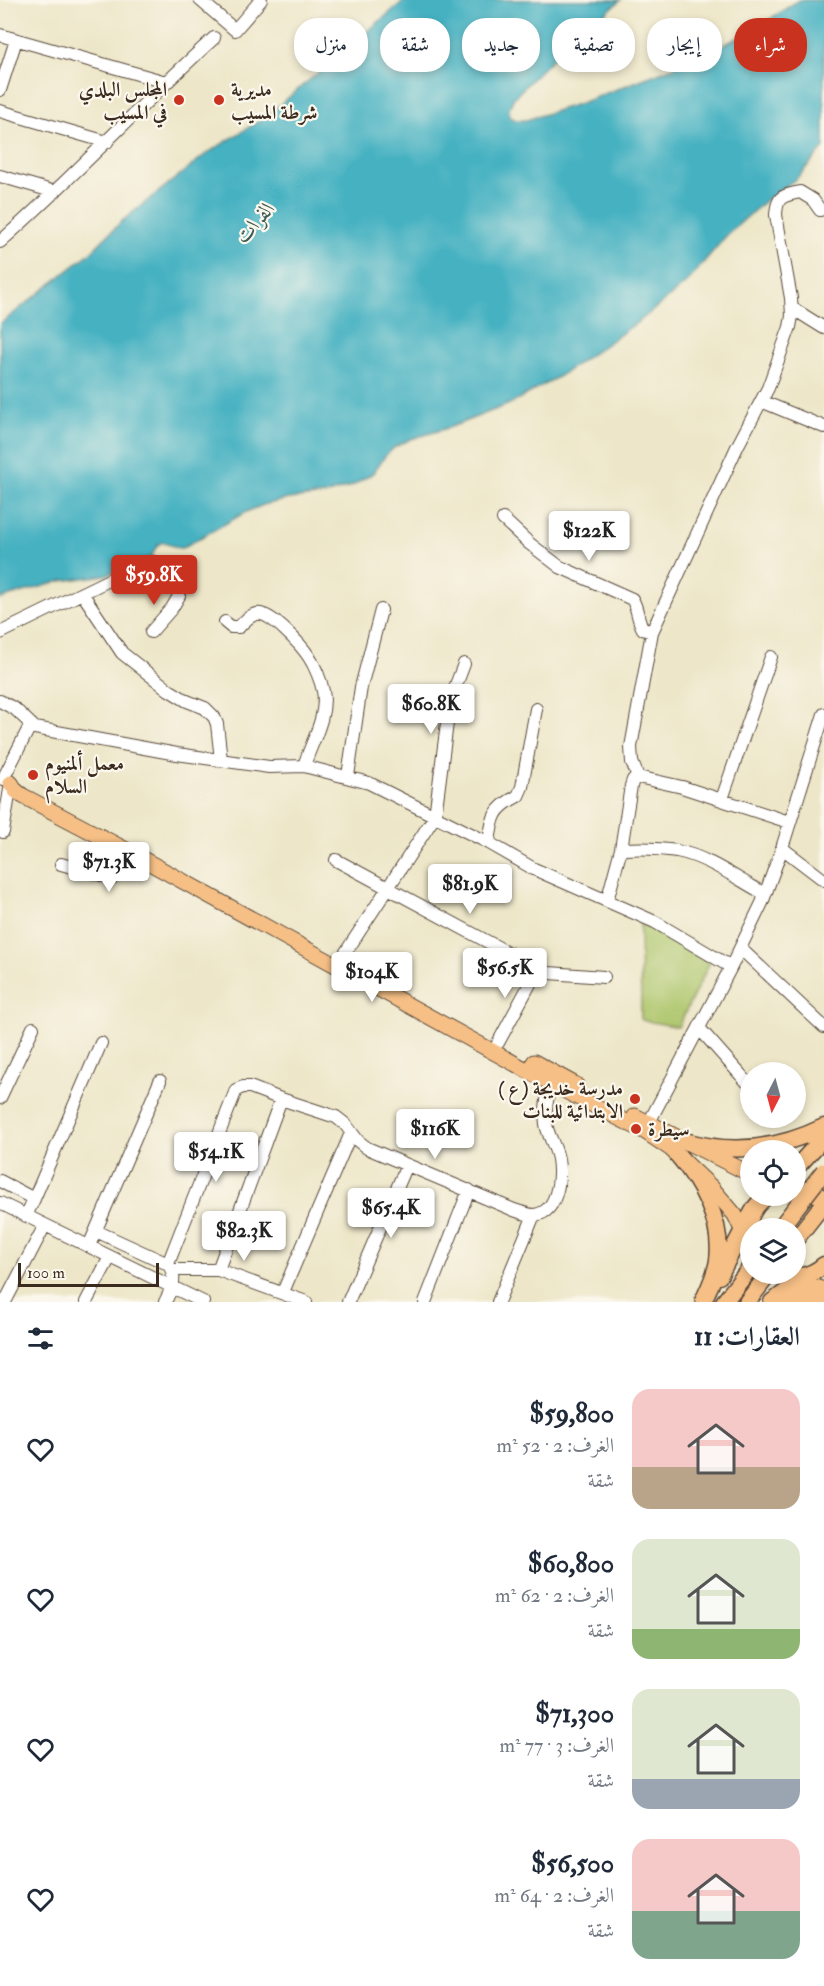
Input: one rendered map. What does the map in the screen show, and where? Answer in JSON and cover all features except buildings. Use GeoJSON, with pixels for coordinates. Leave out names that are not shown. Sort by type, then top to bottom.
{"type":"FeatureCollection","features":[{"type":"Feature","properties":{"kind":"highway"},"geometry":{"type":"LineString","coordinates":[[703,1300],[711,1284],[718,1257],[716,1233],[706,1197],[681,1147],[759,1148],[791,1141],[824,1127]]}},
{"type":"Feature","properties":{"kind":"highway"},"geometry":{"type":"LineString","coordinates":[[806,1157],[824,1137]]}},
{"type":"Feature","properties":{"kind":"highway"},"geometry":{"type":"LineString","coordinates":[[788,1218],[824,1171]]}},
{"type":"Feature","properties":{"kind":"highway"},"geometry":{"type":"LineString","coordinates":[[806,1189],[824,1201],[806,1225]]}},
{"type":"Feature","properties":{"kind":"highway"},"geometry":{"type":"LineString","coordinates":[[703,1300],[740,1251]]}},
{"type":"Feature","properties":{"kind":"highway"},"geometry":{"type":"LineString","coordinates":[[724,1302],[740,1281]]}},
{"type":"Feature","properties":{"kind":"highway"},"geometry":{"type":"LineString","coordinates":[[747,1302],[777,1284]]}},
{"type":"Feature","properties":{"kind":"highway"},"geometry":{"type":"LineString","coordinates":[[772,1302],[786,1284]]}},
{"type":"Feature","properties":{"kind":"highway"},"geometry":{"type":"LineString","coordinates":[[790,1302],[803,1298],[824,1299]]}},
{"type":"Feature","properties":{"kind":"main road"},"geometry":{"type":"LineString","coordinates":[[5,780],[19,794],[128,851],[550,1083],[647,1127]]}},
{"type":"Feature","properties":{"kind":"main road"},"geometry":{"type":"LineString","coordinates":[[5,780],[22,784],[498,1042],[681,1147],[740,1170]]}},
{"type":"Feature","properties":{"kind":"main road"},"geometry":{"type":"LineString","coordinates":[[681,1147],[697,1172],[724,1200],[740,1227]]}},
{"type":"Feature","properties":{"kind":"main road"},"geometry":{"type":"LineString","coordinates":[[806,1280],[824,1290]]}},
{"type":"Feature","properties":{"kind":"street"},"geometry":{"type":"LineString","coordinates":[[200,0],[235,30],[261,0]]}},
{"type":"Feature","properties":{"kind":"street"},"geometry":{"type":"LineString","coordinates":[[0,35],[166,82]]}},
{"type":"Feature","properties":{"kind":"street"},"geometry":{"type":"LineString","coordinates":[[0,242],[214,38]]}},
{"type":"Feature","properties":{"kind":"street"},"geometry":{"type":"LineString","coordinates":[[0,90],[16,40]]}},
{"type":"Feature","properties":{"kind":"street"},"geometry":{"type":"LineString","coordinates":[[0,111],[107,142]]}},
{"type":"Feature","properties":{"kind":"street"},"geometry":{"type":"LineString","coordinates":[[0,176],[55,192]]}},
{"type":"Feature","properties":{"kind":"street"},"geometry":{"type":"LineString","coordinates":[[638,777],[632,762],[631,747],[652,632],[736,447],[761,401],[780,358],[792,316],[776,205],[784,196],[800,192],[813,200],[820,210]]}},
{"type":"Feature","properties":{"kind":"street"},"geometry":{"type":"LineString","coordinates":[[792,308],[824,328]]}},
{"type":"Feature","properties":{"kind":"street"},"geometry":{"type":"LineString","coordinates":[[761,401],[824,427]]}},
{"type":"Feature","properties":{"kind":"street"},"geometry":{"type":"LineString","coordinates":[[503,519],[560,567],[632,598],[636,605],[638,621],[643,629],[652,632]]}},
{"type":"Feature","properties":{"kind":"street"},"geometry":{"type":"LineString","coordinates":[[0,633],[152,562],[159,563],[171,572],[176,579],[179,596],[172,608],[151,632]]}},
{"type":"Feature","properties":{"kind":"street"},"geometry":{"type":"LineString","coordinates":[[82,593],[123,653],[169,690],[205,708],[214,717],[217,724],[221,760]]}},
{"type":"Feature","properties":{"kind":"street"},"geometry":{"type":"LineString","coordinates":[[348,776],[361,687],[381,610]]}},
{"type":"Feature","properties":{"kind":"street"},"geometry":{"type":"LineString","coordinates":[[225,622],[231,627],[239,627],[258,613],[265,615],[287,632],[310,658],[323,692],[323,713],[304,766]]}},
{"type":"Feature","properties":{"kind":"street"},"geometry":{"type":"LineString","coordinates":[[722,799],[771,657]]}},
{"type":"Feature","properties":{"kind":"street"},"geometry":{"type":"LineString","coordinates":[[342,958],[435,816],[447,723],[453,693],[464,664]]}},
{"type":"Feature","properties":{"kind":"street"},"geometry":{"type":"LineString","coordinates":[[0,700],[15,709],[35,728],[177,754],[269,766],[304,766],[369,783],[534,868],[655,922],[731,967]]}},
{"type":"Feature","properties":{"kind":"street"},"geometry":{"type":"LineString","coordinates":[[489,843],[491,824],[497,810],[518,796],[522,788],[536,709]]}},
{"type":"Feature","properties":{"kind":"street"},"geometry":{"type":"LineString","coordinates":[[647,1127],[731,967],[765,894],[782,848],[824,714]]}},
{"type":"Feature","properties":{"kind":"street"},"geometry":{"type":"LineString","coordinates":[[3,832],[5,780],[31,724]]}},
{"type":"Feature","properties":{"kind":"street"},"geometry":{"type":"LineString","coordinates":[[607,901],[621,849],[631,786],[633,780],[638,777],[682,787],[789,822]]}},
{"type":"Feature","properties":{"kind":"street"},"geometry":{"type":"LineString","coordinates":[[621,849],[648,848],[677,851],[700,858],[765,894]]}},
{"type":"Feature","properties":{"kind":"street"},"geometry":{"type":"LineString","coordinates":[[782,848],[824,880]]}},
{"type":"Feature","properties":{"kind":"street"},"geometry":{"type":"LineString","coordinates":[[61,864],[112,878],[121,871],[128,851]]}},
{"type":"Feature","properties":{"kind":"street"},"geometry":{"type":"LineString","coordinates":[[336,860],[538,969],[549,973],[604,977]]}},
{"type":"Feature","properties":{"kind":"street"},"geometry":{"type":"LineString","coordinates":[[740,948],[824,1027]]}},
{"type":"Feature","properties":{"kind":"street"},"geometry":{"type":"LineString","coordinates":[[498,1042],[538,969]]}},
{"type":"Feature","properties":{"kind":"street"},"geometry":{"type":"LineString","coordinates":[[0,1098],[33,1028]]}},
{"type":"Feature","properties":{"kind":"street"},"geometry":{"type":"LineString","coordinates":[[699,1028],[740,1074]]}},
{"type":"Feature","properties":{"kind":"street"},"geometry":{"type":"LineString","coordinates":[[26,1216],[101,1042]]}},
{"type":"Feature","properties":{"kind":"street"},"geometry":{"type":"LineString","coordinates":[[89,1246],[160,1081]]}},
{"type":"Feature","properties":{"kind":"street"},"geometry":{"type":"LineString","coordinates":[[165,1302],[174,1279],[170,1267],[236,1090],[250,1087],[336,1117],[367,1148],[514,1210],[534,1215],[551,1205],[557,1190],[558,1159],[546,1120],[550,1083]]}},
{"type":"Feature","properties":{"kind":"street"},"geometry":{"type":"LineString","coordinates":[[218,1270],[281,1099]]}},
{"type":"Feature","properties":{"kind":"street"},"geometry":{"type":"LineString","coordinates":[[283,1292],[351,1133]]}},
{"type":"Feature","properties":{"kind":"street"},"geometry":{"type":"LineString","coordinates":[[348,1302],[407,1165]]}},
{"type":"Feature","properties":{"kind":"street"},"geometry":{"type":"LineString","coordinates":[[0,1181],[34,1199]]}},
{"type":"Feature","properties":{"kind":"street"},"geometry":{"type":"LineString","coordinates":[[425,1302],[469,1190]]}},
{"type":"Feature","properties":{"kind":"street"},"geometry":{"type":"LineString","coordinates":[[0,1203],[203,1302]]}},
{"type":"Feature","properties":{"kind":"street"},"geometry":{"type":"LineString","coordinates":[[498,1302],[534,1215]]}},
{"type":"Feature","properties":{"kind":"street"},"geometry":{"type":"LineString","coordinates":[[5,1302],[45,1225]]}},
{"type":"Feature","properties":{"kind":"street"},"geometry":{"type":"LineString","coordinates":[[96,1231],[170,1267],[218,1270],[306,1302]]}},
{"type":"Feature","properties":{"kind":"street"},"geometry":{"type":"LineString","coordinates":[[86,1302],[110,1257]]}},
{"type":"Feature","properties":{"kind":"green space"},"geometry":{"type":"Polygon","coordinates":[[[640,923],[710,962],[678,1027],[641,1020],[640,923]]]}},
{"type":"Feature","properties":{"kind":"water","name":"الفرات"},"geometry":{"type":"Polygon","coordinates":[[[405,0],[621,0],[600,18],[552,18],[552,59],[540,71],[540,18],[462,18],[462,72],[539,72],[513,99],[509,109],[510,117],[516,120],[526,120],[581,103],[661,72],[722,72],[722,46],[734,40],[734,72],[807,72],[807,18],[771,18],[799,0],[824,0],[824,148],[796,179],[766,200],[727,235],[685,284],[641,320],[561,375],[512,403],[451,427],[411,439],[395,447],[385,456],[373,473],[354,485],[325,495],[263,505],[182,548],[167,543],[159,544],[151,557],[106,575],[61,581],[0,599],[0,324],[90,253],[122,221],[206,154],[264,118],[319,72],[368,72],[368,31],[380,21],[380,72],[450,72],[450,18],[383,18],[405,0]]]}},
{"type":"Feature","properties":{"kind":"place","name":"المجلس البلدي في المسيب"},"geometry":{"type":"Point","coordinates":[179,100]}},
{"type":"Feature","properties":{"kind":"place","name":"مديرية شرطة المسيب"},"geometry":{"type":"Point","coordinates":[219,100]}},
{"type":"Feature","properties":{"kind":"place","name":"معمل ألمنيوم السلام"},"geometry":{"type":"Point","coordinates":[33,775]}},
{"type":"Feature","properties":{"kind":"place","name":"مدرسة خديجة ( ع ) الابتدائية للبنات"},"geometry":{"type":"Point","coordinates":[635,1099]}},
{"type":"Feature","properties":{"kind":"place","name":"سيطرة"},"geometry":{"type":"Point","coordinates":[636,1129]}}]}
